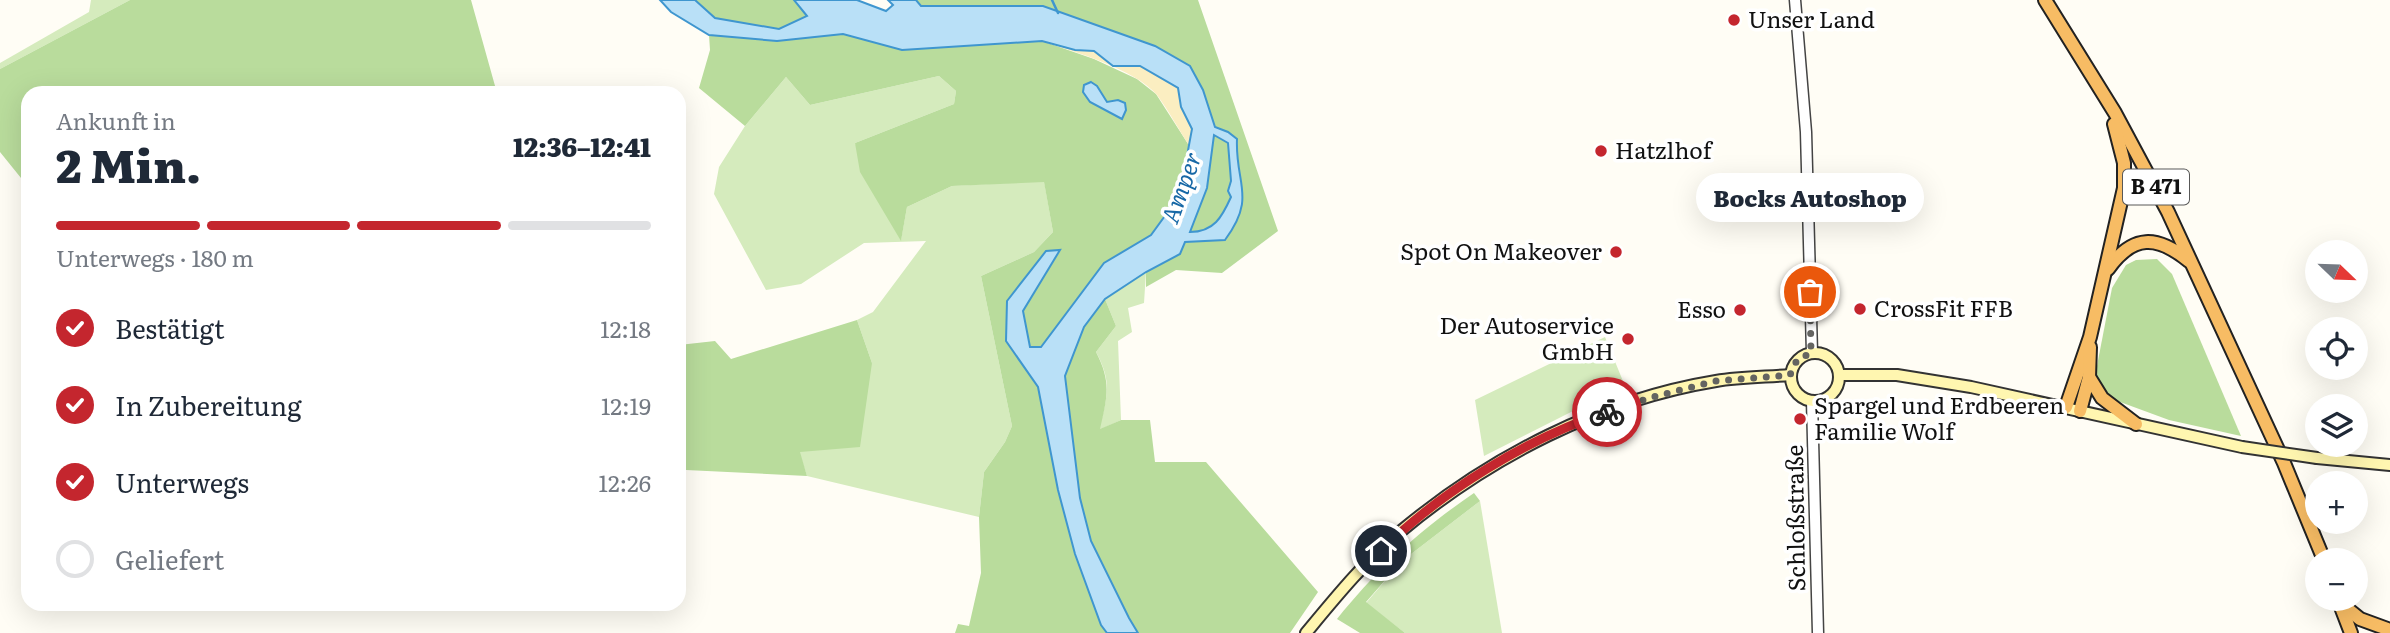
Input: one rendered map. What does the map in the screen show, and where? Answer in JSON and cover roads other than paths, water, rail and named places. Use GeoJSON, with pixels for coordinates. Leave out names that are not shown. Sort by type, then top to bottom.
{"type":"FeatureCollection","features":[{"type":"Feature","properties":{"kind":"highway","name":"B 471"},"geometry":{"type":"LineString","coordinates":[[2045,0],[2115,113],[2168,212],[2284,463],[2318,548]]}},
{"type":"Feature","properties":{"kind":"highway"},"geometry":{"type":"LineString","coordinates":[[2066,407],[2090,337],[2122,200],[2125,176],[2122,149],[2114,127],[2115,113]]}},
{"type":"Feature","properties":{"kind":"highway"},"geometry":{"type":"LineString","coordinates":[[2106,273],[2124,251],[2136,244],[2149,242],[2173,248],[2192,264]]}},
{"type":"Feature","properties":{"kind":"highway"},"geometry":{"type":"LineString","coordinates":[[2080,411],[2090,377],[2090,337]]}},
{"type":"Feature","properties":{"kind":"highway"},"geometry":{"type":"LineString","coordinates":[[2090,377],[2102,398],[2136,424]]}},
{"type":"Feature","properties":{"kind":"highway"},"geometry":{"type":"LineString","coordinates":[[2343,611],[2351,633]]}},
{"type":"Feature","properties":{"kind":"highway"},"geometry":{"type":"LineString","coordinates":[[2351,611],[2360,619],[2390,630]]}},
{"type":"Feature","properties":{"kind":"main road"},"geometry":{"type":"LineString","coordinates":[[1811,353],[1826,356],[1837,367],[1839,374],[1839,382],[1832,394],[1812,401],[1794,390],[1790,375],[1797,360],[1811,353]]}},
{"type":"Feature","properties":{"kind":"main road"},"geometry":{"type":"LineString","coordinates":[[1839,374],[1897,375],[1971,387],[2242,447],[2390,465]]}},
{"type":"Feature","properties":{"kind":"main road"},"geometry":{"type":"LineString","coordinates":[[1306,633],[1344,587],[1399,533],[1467,481],[1499,461],[1582,420],[1653,397],[1716,381],[1790,375]]}},
{"type":"Feature","properties":{"kind":"street"},"geometry":{"type":"LineString","coordinates":[[1795,0],[1806,132],[1811,353]]}},
{"type":"Feature","properties":{"kind":"street","name":"Schloßstraße"},"geometry":{"type":"LineString","coordinates":[[1812,401],[1818,633]]}},
{"type":"Feature","properties":{"kind":"water","name":"Amper"},"geometry":{"type":"Polygon","coordinates":[[[660,0],[695,0],[715,18],[779,29],[807,16],[794,0],[857,0],[886,11],[893,5],[888,0],[916,0],[921,6],[1043,6],[1155,46],[1190,66],[1203,90],[1215,127],[1237,139],[1242,201],[1235,225],[1225,240],[1185,242],[1180,254],[1105,299],[1084,327],[1065,376],[1080,498],[1091,541],[1138,633],[1107,633],[1101,625],[1075,554],[1058,490],[1038,387],[1006,341],[1007,301],[1046,251],[1060,250],[1023,311],[1030,347],[1041,347],[1104,263],[1151,235],[1167,213],[1184,172],[1192,129],[1181,107],[1178,88],[1140,66],[1113,66],[1094,51],[1075,50],[1042,41],[902,50],[843,34],[777,41],[709,35],[671,12],[660,0]],[[1214,135],[1207,188],[1190,232],[1205,229],[1216,222],[1231,197],[1228,191],[1231,181],[1228,143],[1214,135]]]}},
{"type":"Feature","properties":{"kind":"water"},"geometry":{"type":"Polygon","coordinates":[[[1091,82],[1097,86],[1107,102],[1118,100],[1125,103],[1126,110],[1122,119],[1090,102],[1083,92],[1084,85],[1091,82]]]}},
{"type":"Feature","properties":{"kind":"waterway"},"geometry":{"type":"LineString","coordinates":[[1052,0],[1058,13]]}},
{"type":"Feature","properties":{"kind":"place","name":"Unser Land"},"geometry":{"type":"Point","coordinates":[1734,20]}},
{"type":"Feature","properties":{"kind":"place","name":"Hatzlhof"},"geometry":{"type":"Point","coordinates":[1601,151]}},
{"type":"Feature","properties":{"kind":"place","name":"Spot On Makeover"},"geometry":{"type":"Point","coordinates":[1616,252]}},
{"type":"Feature","properties":{"kind":"place","name":"Bocks Autoshop"},"geometry":{"type":"Point","coordinates":[1810,292]}},
{"type":"Feature","properties":{"kind":"place","name":"CrossFit FFB"},"geometry":{"type":"Point","coordinates":[1860,309]}},
{"type":"Feature","properties":{"kind":"place","name":"Esso"},"geometry":{"type":"Point","coordinates":[1740,310]}},
{"type":"Feature","properties":{"kind":"place","name":"Der Autoservice GmbH"},"geometry":{"type":"Point","coordinates":[1628,339]}},
{"type":"Feature","properties":{"kind":"place","name":"Spargel und Erdbeeren Familie Wolf"},"geometry":{"type":"Point","coordinates":[1800,419]}}]}
